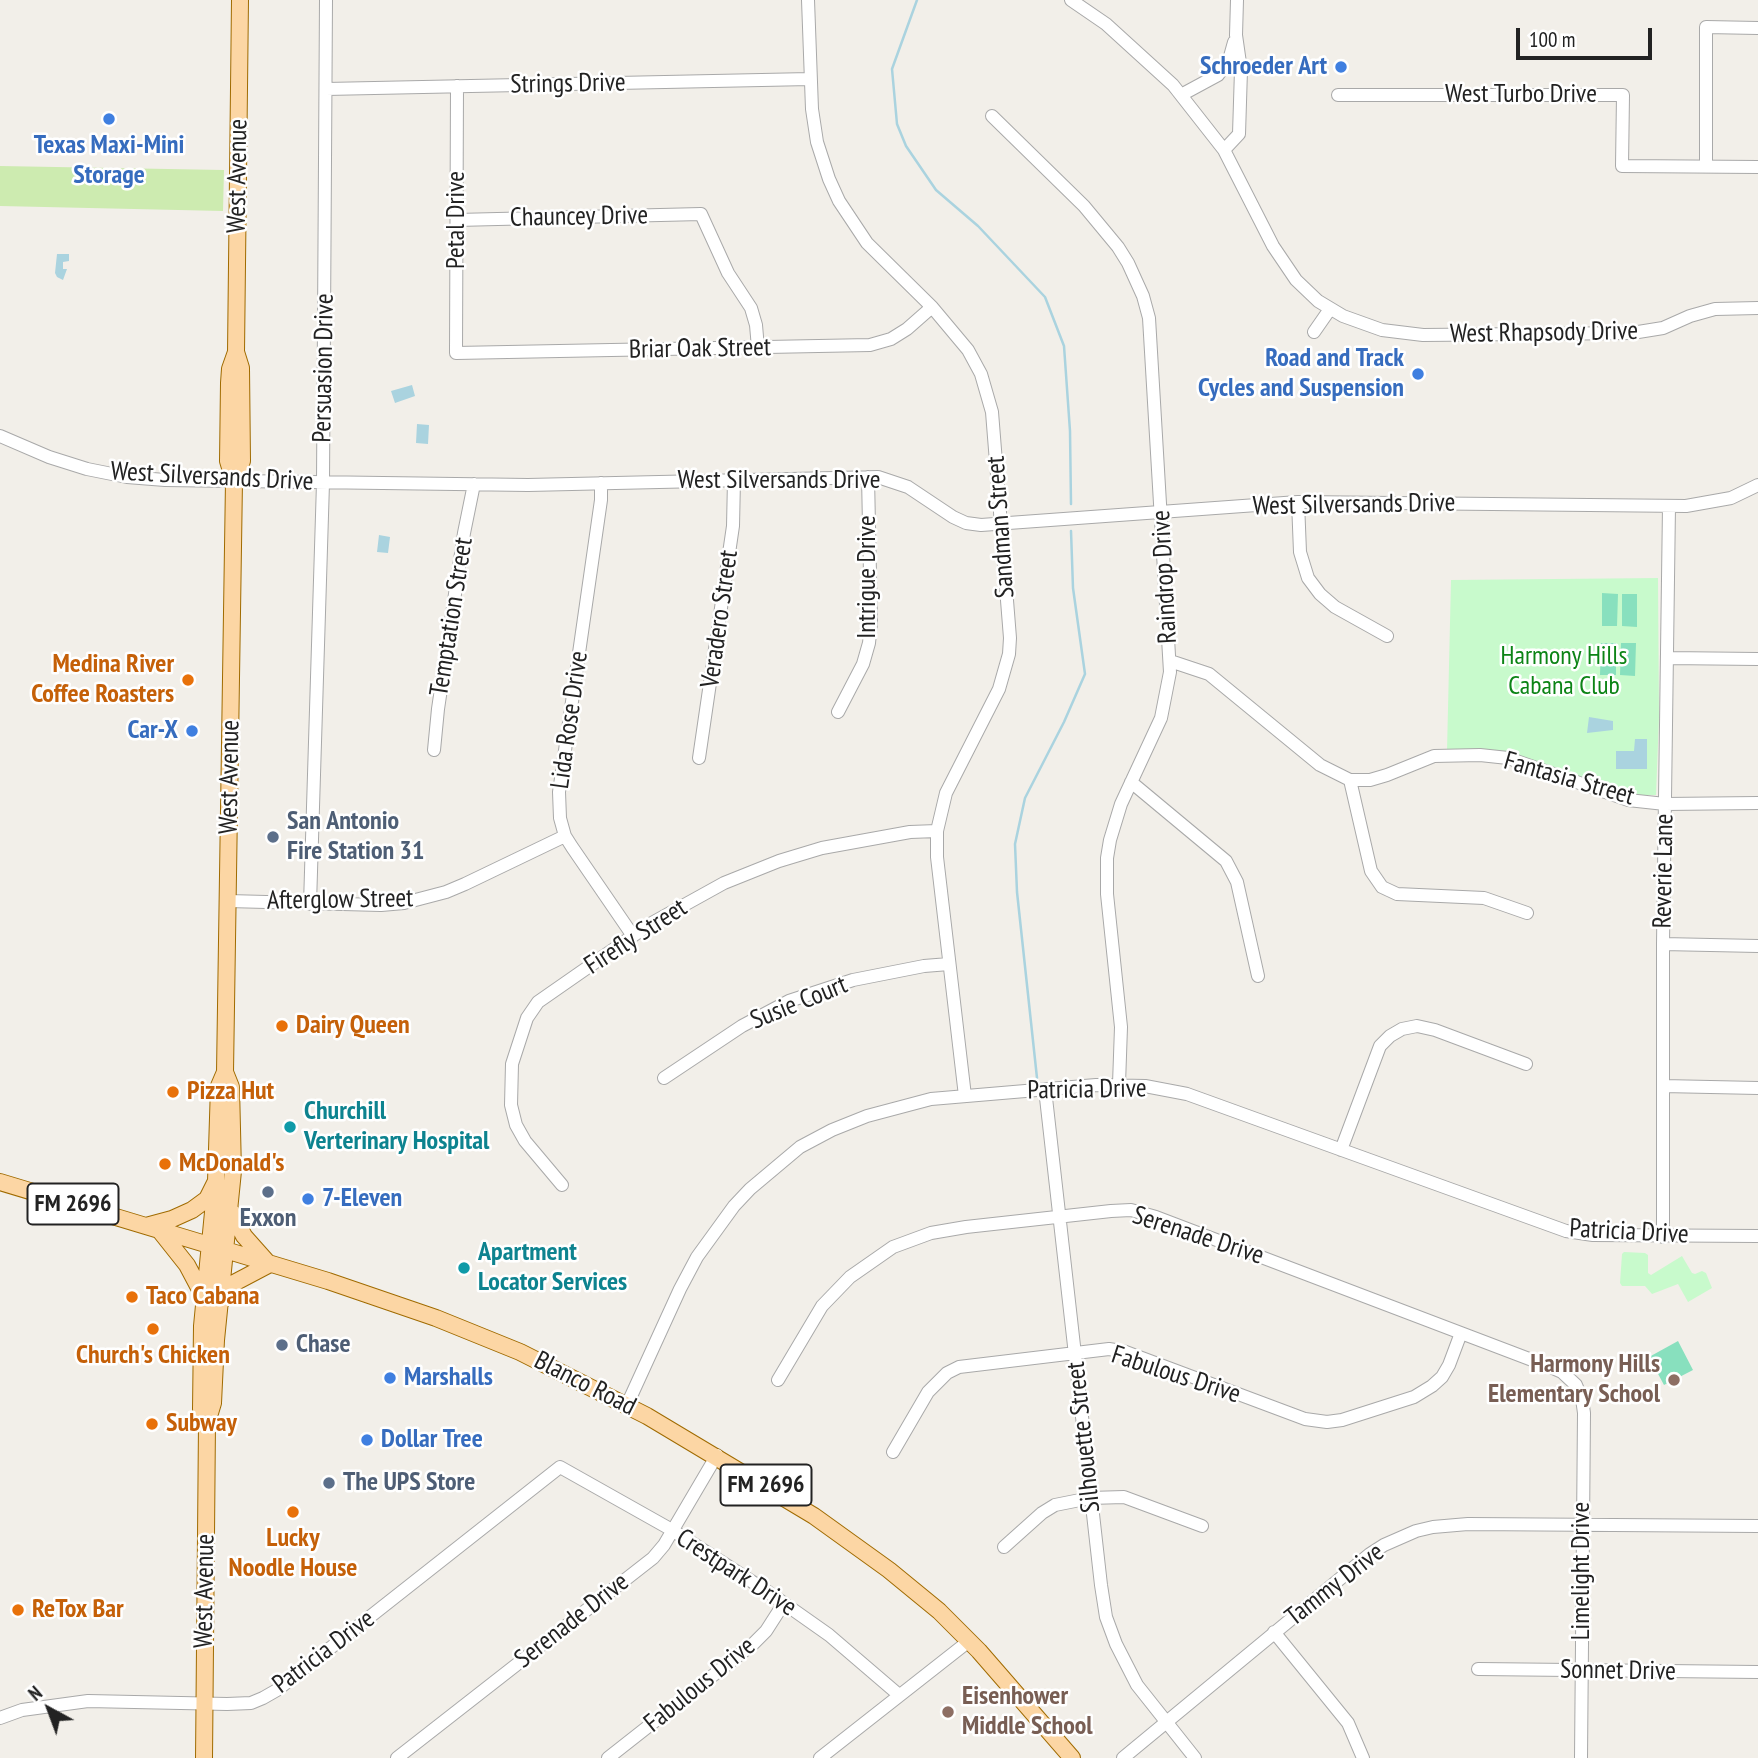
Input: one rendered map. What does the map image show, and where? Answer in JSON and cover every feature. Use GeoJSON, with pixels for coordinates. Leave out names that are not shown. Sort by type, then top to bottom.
{"type":"FeatureCollection","features":[{"type":"Feature","properties":{"kind":"main road","name":"West Avenue"},"geometry":{"type":"LineString","coordinates":[[204,1758],[207,1423],[213,1404],[219,1086],[225,1072],[234,481],[228,461],[230,369],[236,352],[240,0]]}},
{"type":"Feature","properties":{"kind":"main road","name":"West Avenue"},"geometry":{"type":"LineString","coordinates":[[218,1249],[230,1211],[233,1171],[231,1087],[225,1072]]}},
{"type":"Feature","properties":{"kind":"main road"},"geometry":{"type":"LineString","coordinates":[[216,1181],[207,1199],[192,1210],[153,1229],[187,1265],[213,1302],[234,1283],[270,1265],[244,1236],[230,1211]]}},
{"type":"Feature","properties":{"kind":"main road","name":"Blanco Road"},"geometry":{"type":"LineString","coordinates":[[0,1182],[328,1281],[481,1335],[627,1405],[716,1455],[825,1523],[939,1611],[969,1641],[1072,1758]]}},
{"type":"Feature","properties":{"kind":"street","name":"Persuasion Drive"},"geometry":{"type":"LineString","coordinates":[[310,904],[323,482],[326,0]]}},
{"type":"Feature","properties":{"kind":"street","name":"Sandman Street"},"geometry":{"type":"LineString","coordinates":[[808,0],[810,79],[817,142],[829,179],[839,201],[867,243],[932,307],[968,350],[988,393],[995,432],[1010,638],[1007,666],[999,689],[952,778],[941,809],[937,831],[937,857],[948,964],[965,1096]]}},
{"type":"Feature","properties":{"kind":"street","name":"West Rhapsody Drive"},"geometry":{"type":"LineString","coordinates":[[1071,0],[1106,24],[1181,95],[1224,150],[1283,261],[1307,291],[1330,309],[1356,322],[1402,334],[1642,332],[1663,328],[1715,309],[1758,308]]}},
{"type":"Feature","properties":{"kind":"street"},"geometry":{"type":"LineString","coordinates":[[1224,150],[1239,134],[1241,70],[1236,35],[1237,0]]}},
{"type":"Feature","properties":{"kind":"street"},"geometry":{"type":"LineString","coordinates":[[1706,166],[1706,27],[1758,28]]}},
{"type":"Feature","properties":{"kind":"street"},"geometry":{"type":"LineString","coordinates":[[1181,95],[1218,75],[1229,60],[1236,35]]}},
{"type":"Feature","properties":{"kind":"street","name":"Strings Drive"},"geometry":{"type":"LineString","coordinates":[[326,89],[810,79]]}},
{"type":"Feature","properties":{"kind":"street","name":"Petal Drive"},"geometry":{"type":"LineString","coordinates":[[456,353],[457,86]]}},
{"type":"Feature","properties":{"kind":"street","name":"West Turbo Drive"},"geometry":{"type":"LineString","coordinates":[[1338,95],[1623,95],[1622,166],[1758,167]]}},
{"type":"Feature","properties":{"kind":"street","name":"Raindrop Drive"},"geometry":{"type":"LineString","coordinates":[[992,116],[1084,206],[1128,263],[1143,296],[1149,318],[1170,661],[1169,681],[1161,718],[1112,831],[1106,876],[1119,1000],[1119,1084]]}},
{"type":"Feature","properties":{"kind":"street","name":"Chauncey Drive"},"geometry":{"type":"LineString","coordinates":[[457,220],[701,214],[728,273],[751,308],[757,325],[758,348]]}},
{"type":"Feature","properties":{"kind":"street","name":"Briar Oak Street"},"geometry":{"type":"LineString","coordinates":[[456,353],[870,345],[907,329],[932,307]]}},
{"type":"Feature","properties":{"kind":"street"},"geometry":{"type":"LineString","coordinates":[[1314,332],[1330,309]]}},
{"type":"Feature","properties":{"kind":"street","name":"West Silversands Drive"},"geometry":{"type":"LineString","coordinates":[[0,436],[49,457],[87,469],[127,477],[474,484],[868,477],[893,480],[908,487],[942,511],[966,523],[1001,524],[1298,502],[1669,506],[1716,502],[1758,485]]}},
{"type":"Feature","properties":{"kind":"street","name":"Intrigue Drive"},"geometry":{"type":"LineString","coordinates":[[838,712],[863,664],[869,643],[871,622],[868,477]]}},
{"type":"Feature","properties":{"kind":"street","name":"Veradero Street"},"geometry":{"type":"LineString","coordinates":[[699,758],[733,526],[734,481]]}},
{"type":"Feature","properties":{"kind":"street","name":"Lida Rose Drive"},"geometry":{"type":"LineString","coordinates":[[601,483],[601,500],[559,792],[559,818],[565,836],[633,936]]}},
{"type":"Feature","properties":{"kind":"street","name":"Temptation Street"},"geometry":{"type":"LineString","coordinates":[[434,750],[464,533],[474,484]]}},
{"type":"Feature","properties":{"kind":"street"},"geometry":{"type":"LineString","coordinates":[[1298,502],[1300,552],[1308,578],[1327,601],[1387,635]]}},
{"type":"Feature","properties":{"kind":"street","name":"Reverie Lane"},"geometry":{"type":"LineString","coordinates":[[1663,1237],[1663,944],[1669,506]]}},
{"type":"Feature","properties":{"kind":"street"},"geometry":{"type":"LineString","coordinates":[[1667,658],[1758,659]]}},
{"type":"Feature","properties":{"kind":"street"},"geometry":{"type":"LineString","coordinates":[[1170,661],[1209,674],[1320,765],[1350,780],[1371,871],[1382,887],[1397,894],[1484,898],[1527,913]]}},
{"type":"Feature","properties":{"kind":"street","name":"Fantasia Street"},"geometry":{"type":"LineString","coordinates":[[1350,780],[1370,780],[1441,755],[1493,756],[1541,769],[1612,796],[1665,804],[1758,803]]}},
{"type":"Feature","properties":{"kind":"street"},"geometry":{"type":"LineString","coordinates":[[1131,782],[1226,861],[1237,882],[1258,976]]}},
{"type":"Feature","properties":{"kind":"street","name":"Firefly Street"},"geometry":{"type":"LineString","coordinates":[[562,1185],[525,1141],[516,1125],[509,1095],[512,1064],[527,1018],[538,1002],[671,910],[724,883],[779,861],[836,845],[910,832],[937,831]]}},
{"type":"Feature","properties":{"kind":"street","name":"Afterglow Street"},"geometry":{"type":"LineString","coordinates":[[228,901],[381,905],[425,899],[465,884],[565,836]]}},
{"type":"Feature","properties":{"kind":"street"},"geometry":{"type":"LineString","coordinates":[[1663,944],[1758,946]]}},
{"type":"Feature","properties":{"kind":"street","name":"Susie Court"},"geometry":{"type":"LineString","coordinates":[[664,1078],[742,1026],[789,1002],[853,979],[948,964]]}},
{"type":"Feature","properties":{"kind":"street"},"geometry":{"type":"LineString","coordinates":[[1341,1150],[1380,1046],[1402,1029],[1416,1027],[1435,1030],[1526,1064]]}},
{"type":"Feature","properties":{"kind":"street","name":"Patricia Drive"},"geometry":{"type":"LineString","coordinates":[[627,1405],[697,1257],[734,1206],[778,1163],[821,1136],[867,1115],[931,1099],[1119,1084],[1145,1086],[1187,1094],[1566,1231],[1593,1235],[1663,1237],[1758,1236]]}},
{"type":"Feature","properties":{"kind":"street"},"geometry":{"type":"LineString","coordinates":[[1663,1086],[1758,1088]]}},
{"type":"Feature","properties":{"kind":"street","name":"Silhouette Street"},"geometry":{"type":"LineString","coordinates":[[1045,1089],[1090,1498],[1106,1617],[1128,1670],[1195,1758]]}},
{"type":"Feature","properties":{"kind":"street","name":"Serenade Drive"},"geometry":{"type":"LineString","coordinates":[[778,1380],[822,1306],[850,1276],[893,1247],[931,1233],[1131,1210],[1156,1217],[1553,1368],[1562,1372],[1576,1385]]}},
{"type":"Feature","properties":{"kind":"street","name":"Fabulous Drive"},"geometry":{"type":"LineString","coordinates":[[893,1452],[928,1392],[947,1373],[959,1367],[1109,1349],[1126,1352],[1305,1419],[1327,1422],[1342,1420],[1413,1397],[1432,1386],[1442,1377],[1449,1365],[1461,1333]]}},
{"type":"Feature","properties":{"kind":"street","name":"Limelight Drive"},"geometry":{"type":"LineString","coordinates":[[1576,1385],[1584,1413],[1581,1758]]}},
{"type":"Feature","properties":{"kind":"street","name":"Serenade Drive"},"geometry":{"type":"LineString","coordinates":[[397,1758],[653,1558],[664,1545],[716,1455]]}},
{"type":"Feature","properties":{"kind":"street","name":"Patricia Drive"},"geometry":{"type":"LineString","coordinates":[[0,1717],[22,1710],[88,1701],[251,1703],[277,1690],[560,1467]]}},
{"type":"Feature","properties":{"kind":"street","name":"Crestpark Drive"},"geometry":{"type":"LineString","coordinates":[[560,1467],[672,1530],[784,1604],[854,1655],[899,1695]]}},
{"type":"Feature","properties":{"kind":"street"},"geometry":{"type":"LineString","coordinates":[[1004,1547],[1055,1505],[1090,1498],[1124,1497],[1202,1526]]}},
{"type":"Feature","properties":{"kind":"street","name":"Tammy Drive"},"geometry":{"type":"LineString","coordinates":[[1123,1758],[1370,1554],[1416,1531],[1468,1524],[1758,1526]]}},
{"type":"Feature","properties":{"kind":"street","name":"Fabulous Drive"},"geometry":{"type":"LineString","coordinates":[[608,1758],[753,1644],[766,1631],[784,1604]]}},
{"type":"Feature","properties":{"kind":"street"},"geometry":{"type":"LineString","coordinates":[[1274,1632],[1348,1723],[1363,1758]]}},
{"type":"Feature","properties":{"kind":"street"},"geometry":{"type":"LineString","coordinates":[[820,1758],[969,1641]]}},
{"type":"Feature","properties":{"kind":"street","name":"Sonnet Drive"},"geometry":{"type":"LineString","coordinates":[[1478,1669],[1758,1672]]}},
{"type":"Feature","properties":{"kind":"green space"},"geometry":{"type":"Polygon","coordinates":[[[0,166],[224,170],[223,211],[0,206],[0,166]]]}},
{"type":"Feature","properties":{"kind":"green space","name":"Harmony Hills Cabana Club"},"geometry":{"type":"Polygon","coordinates":[[[1658,578],[1659,717],[1656,795],[1627,795],[1557,769],[1447,751],[1451,580],[1658,578]]]}},
{"type":"Feature","properties":{"kind":"green space"},"geometry":{"type":"Polygon","coordinates":[[[1602,593],[1618,594],[1617,626],[1602,626],[1602,593]]]}},
{"type":"Feature","properties":{"kind":"green space"},"geometry":{"type":"Polygon","coordinates":[[[1622,594],[1637,594],[1637,627],[1622,626],[1622,594]]]}},
{"type":"Feature","properties":{"kind":"green space"},"geometry":{"type":"Polygon","coordinates":[[[1601,643],[1616,643],[1616,675],[1600,675],[1601,643]]]}},
{"type":"Feature","properties":{"kind":"green space"},"geometry":{"type":"Polygon","coordinates":[[[1621,643],[1636,643],[1635,676],[1620,675],[1621,643]]]}},
{"type":"Feature","properties":{"kind":"green space"},"geometry":{"type":"Polygon","coordinates":[[[1624,1252],[1648,1255],[1648,1273],[1651,1275],[1682,1256],[1692,1273],[1706,1273],[1712,1288],[1688,1302],[1678,1284],[1652,1294],[1645,1286],[1622,1286],[1620,1283],[1624,1252]]]}},
{"type":"Feature","properties":{"kind":"green space"},"geometry":{"type":"Polygon","coordinates":[[[1678,1341],[1693,1370],[1664,1385],[1649,1357],[1678,1341]]]}},
{"type":"Feature","properties":{"kind":"water"},"geometry":{"type":"Polygon","coordinates":[[[57,254],[69,254],[69,261],[63,262],[63,269],[67,269],[63,280],[55,273],[57,254]]]}},
{"type":"Feature","properties":{"kind":"water"},"geometry":{"type":"Polygon","coordinates":[[[412,385],[415,396],[395,403],[391,391],[412,385]]]}},
{"type":"Feature","properties":{"kind":"water"},"geometry":{"type":"Polygon","coordinates":[[[417,424],[429,425],[428,444],[416,443],[417,424]]]}},
{"type":"Feature","properties":{"kind":"water"},"geometry":{"type":"Polygon","coordinates":[[[379,535],[390,537],[388,553],[377,552],[379,535]]]}},
{"type":"Feature","properties":{"kind":"water"},"geometry":{"type":"Polygon","coordinates":[[[1589,717],[1613,721],[1613,730],[1587,733],[1589,717]]]}},
{"type":"Feature","properties":{"kind":"water"},"geometry":{"type":"Polygon","coordinates":[[[1635,739],[1647,739],[1647,769],[1616,769],[1616,751],[1634,751],[1635,739]]]}},
{"type":"Feature","properties":{"kind":"waterway"},"geometry":{"type":"LineString","coordinates":[[917,0],[892,69],[897,124],[906,146],[936,190],[978,226],[1045,297],[1064,346],[1070,431],[1071,504]]}},
{"type":"Feature","properties":{"kind":"waterway"},"geometry":{"type":"LineString","coordinates":[[1037,1078],[1017,892],[1015,844],[1025,798],[1085,674],[1073,588],[1071,531]]}},
{"type":"Feature","properties":{"kind":"place","name":"Schroeder Art"},"geometry":{"type":"Point","coordinates":[1341,67]}},
{"type":"Feature","properties":{"kind":"place","name":"Texas Maxi-Mini Storage"},"geometry":{"type":"Point","coordinates":[109,119]}},
{"type":"Feature","properties":{"kind":"place","name":"Road and Track Cycles and Suspension"},"geometry":{"type":"Point","coordinates":[1418,374]}},
{"type":"Feature","properties":{"kind":"place","name":"Medina River Coffee Roasters"},"geometry":{"type":"Point","coordinates":[188,680]}},
{"type":"Feature","properties":{"kind":"place","name":"Car-X"},"geometry":{"type":"Point","coordinates":[192,731]}},
{"type":"Feature","properties":{"kind":"place","name":"San Antonio Fire Station 31"},"geometry":{"type":"Point","coordinates":[273,837]}},
{"type":"Feature","properties":{"kind":"place","name":"Dairy Queen"},"geometry":{"type":"Point","coordinates":[282,1026]}},
{"type":"Feature","properties":{"kind":"place","name":"Pizza Hut"},"geometry":{"type":"Point","coordinates":[173,1092]}},
{"type":"Feature","properties":{"kind":"place","name":"Churchill Verterinary Hospital"},"geometry":{"type":"Point","coordinates":[290,1127]}},
{"type":"Feature","properties":{"kind":"place","name":"McDonald's"},"geometry":{"type":"Point","coordinates":[165,1164]}},
{"type":"Feature","properties":{"kind":"place","name":"Exxon"},"geometry":{"type":"Point","coordinates":[268,1192]}},
{"type":"Feature","properties":{"kind":"place","name":"7-Eleven"},"geometry":{"type":"Point","coordinates":[308,1199]}},
{"type":"Feature","properties":{"kind":"place","name":"Apartment Locator Services"},"geometry":{"type":"Point","coordinates":[464,1268]}},
{"type":"Feature","properties":{"kind":"place","name":"Taco Cabana"},"geometry":{"type":"Point","coordinates":[132,1297]}},
{"type":"Feature","properties":{"kind":"place","name":"Church's Chicken"},"geometry":{"type":"Point","coordinates":[153,1329]}},
{"type":"Feature","properties":{"kind":"place","name":"Chase"},"geometry":{"type":"Point","coordinates":[282,1345]}},
{"type":"Feature","properties":{"kind":"place","name":"Marshalls"},"geometry":{"type":"Point","coordinates":[390,1378]}},
{"type":"Feature","properties":{"kind":"place","name":"Harmony Hills Elementary School"},"geometry":{"type":"Point","coordinates":[1674,1380]}},
{"type":"Feature","properties":{"kind":"place","name":"Subway"},"geometry":{"type":"Point","coordinates":[152,1424]}},
{"type":"Feature","properties":{"kind":"place","name":"Dollar Tree"},"geometry":{"type":"Point","coordinates":[367,1440]}},
{"type":"Feature","properties":{"kind":"place","name":"The UPS Store"},"geometry":{"type":"Point","coordinates":[329,1483]}},
{"type":"Feature","properties":{"kind":"place","name":"Lucky Noodle House"},"geometry":{"type":"Point","coordinates":[293,1512]}},
{"type":"Feature","properties":{"kind":"place","name":"ReTox Bar"},"geometry":{"type":"Point","coordinates":[18,1610]}},
{"type":"Feature","properties":{"kind":"place","name":"Eisenhower Middle School"},"geometry":{"type":"Point","coordinates":[948,1712]}}]}
